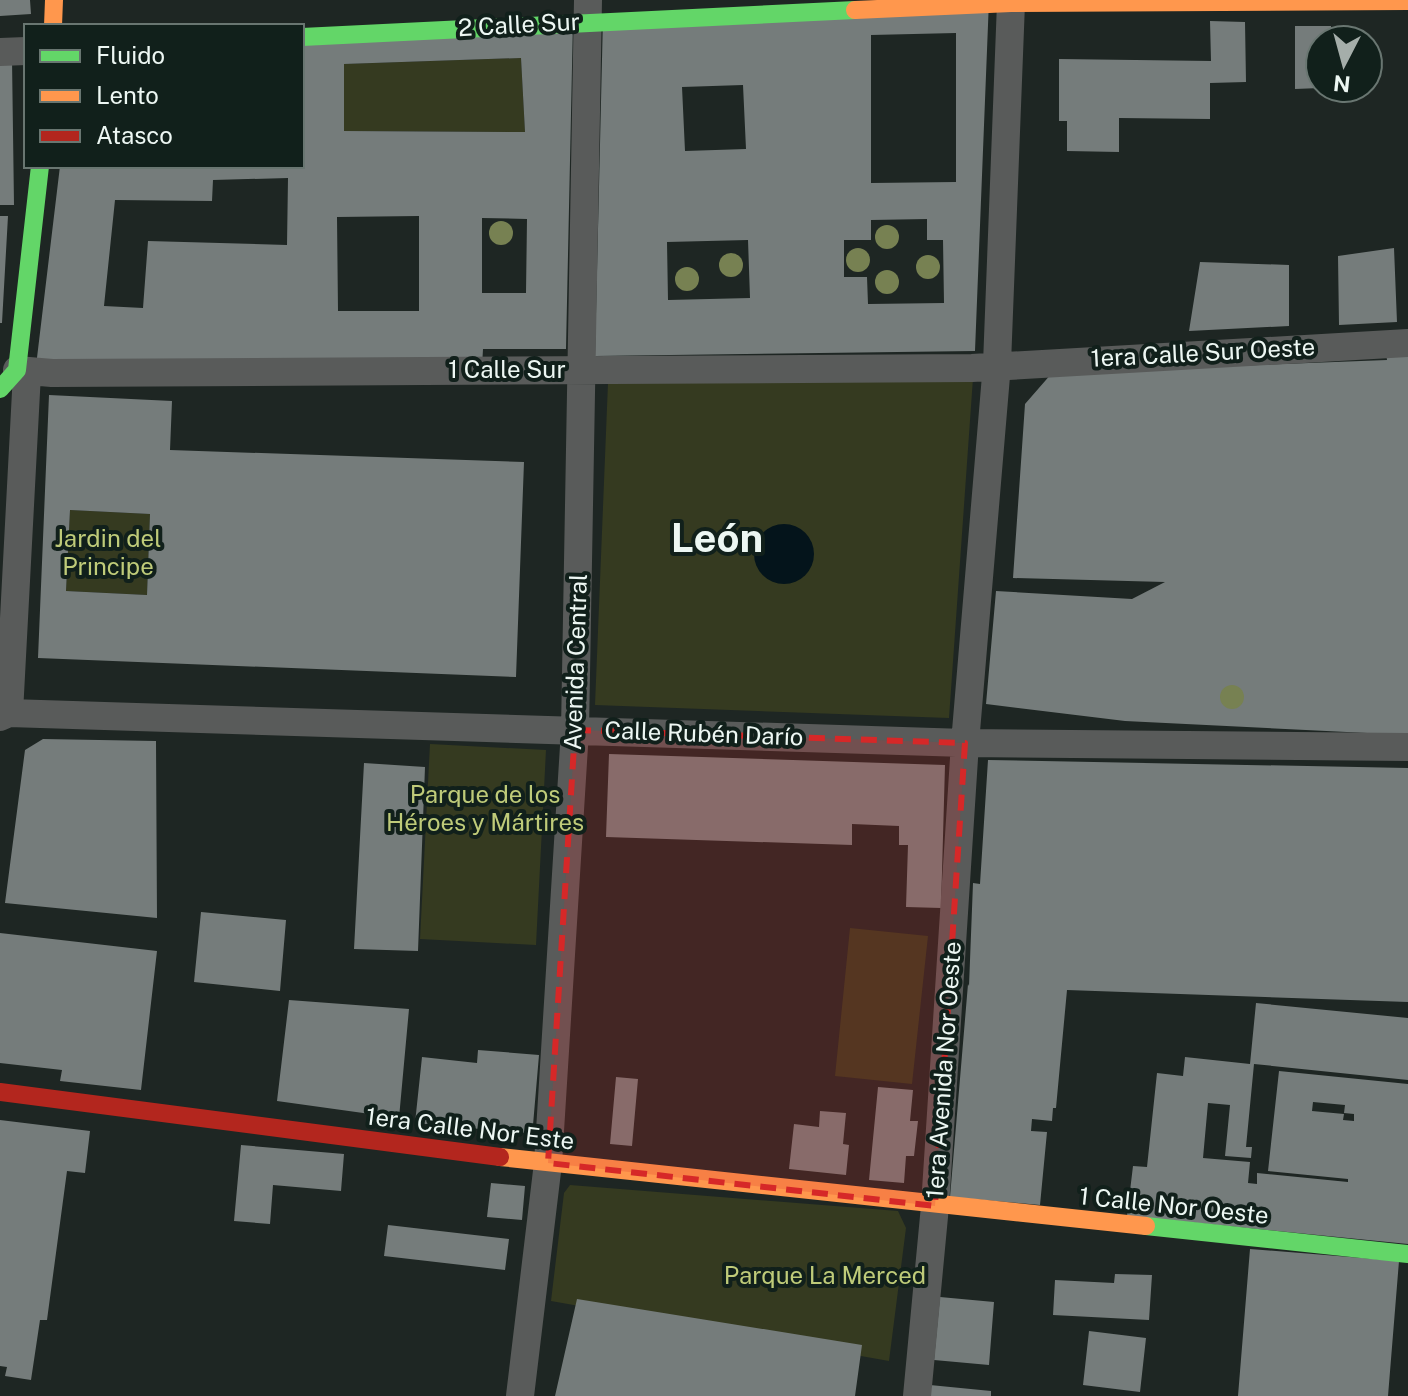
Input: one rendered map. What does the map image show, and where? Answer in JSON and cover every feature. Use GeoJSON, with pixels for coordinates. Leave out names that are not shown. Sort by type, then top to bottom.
{"type":"FeatureCollection","features":[{"type":"Feature","properties":{"kind":"street"},"geometry":{"type":"LineString","coordinates":[[53,24],[54,0]]}},
{"type":"Feature","properties":{"kind":"street","name":"2 Calle Sur"},"geometry":{"type":"LineString","coordinates":[[304,37],[588,11],[1011,1],[1408,1]]}},
{"type":"Feature","properties":{"kind":"street","name":"1era Avenida Nor Oeste"},"geometry":{"type":"LineString","coordinates":[[917,1396],[935,1206],[965,743],[997,364],[1011,1]]}},
{"type":"Feature","properties":{"kind":"street","name":"Avenida Central"},"geometry":{"type":"LineString","coordinates":[[520,1396],[548,1163],[575,730],[588,11]]}},
{"type":"Feature","properties":{"kind":"street"},"geometry":{"type":"LineString","coordinates":[[0,52],[24,51]]}},
{"type":"Feature","properties":{"kind":"street"},"geometry":{"type":"LineString","coordinates":[[4,715],[15,377],[40,168]]}},
{"type":"Feature","properties":{"kind":"street","name":"1era Calle Sur Oeste"},"geometry":{"type":"LineString","coordinates":[[997,364],[1408,343]]}},
{"type":"Feature","properties":{"kind":"street","name":"1 Calle Sur"},"geometry":{"type":"LineString","coordinates":[[15,377],[582,369],[972,368],[997,364]]}},
{"type":"Feature","properties":{"kind":"street","name":"Calle Rubén Darío"},"geometry":{"type":"LineString","coordinates":[[4,715],[965,743],[1408,747]]}},
{"type":"Feature","properties":{"kind":"street","name":"1era Calle Nor Este"},"geometry":{"type":"LineString","coordinates":[[0,1092],[548,1163],[935,1206]]}},
{"type":"Feature","properties":{"kind":"street","name":"1 Calle Nor Oeste"},"geometry":{"type":"LineString","coordinates":[[935,1206],[1408,1254]]}},
{"type":"Feature","properties":{"kind":"highlighted area"},"geometry":{"type":"Polygon","coordinates":[[[575,730],[965,743],[935,1206],[548,1163],[575,730]]]}},
{"type":"Feature","properties":{"kind":"green space"},"geometry":{"type":"Polygon","coordinates":[[[521,58],[525,132],[344,131],[344,64],[521,58]]]}},
{"type":"Feature","properties":{"kind":"green space"},"geometry":{"type":"Polygon","coordinates":[[[973,378],[949,718],[595,705],[608,383],[973,378]]]}},
{"type":"Feature","properties":{"kind":"green space","name":"Jardin del Principe"},"geometry":{"type":"Polygon","coordinates":[[[70,510],[150,514],[147,595],[66,591],[70,510]]]}},
{"type":"Feature","properties":{"kind":"green space","name":"Parque de los Héroes y Mártires"},"geometry":{"type":"Polygon","coordinates":[[[430,744],[546,750],[536,945],[420,939],[430,744]]]}},
{"type":"Feature","properties":{"kind":"green space"},"geometry":{"type":"Polygon","coordinates":[[[850,928],[928,936],[912,1084],[835,1076],[850,928]]]}},
{"type":"Feature","properties":{"kind":"green space","name":"Parque La Merced"},"geometry":{"type":"Polygon","coordinates":[[[570,1185],[898,1211],[906,1228],[889,1361],[551,1301],[564,1193],[570,1185]]]}},
{"type":"Feature","properties":{"kind":"shaded area"},"geometry":{"type":"Polygon","coordinates":[[[784,524],[805,533],[814,554],[805,575],[784,584],[763,575],[754,554],[763,533],[784,524]]]}},
{"type":"Feature","properties":{"kind":"building"},"geometry":{"type":"Polygon","coordinates":[[[0,0],[30,0],[31,14],[0,16],[0,0]]]}},
{"type":"Feature","properties":{"kind":"building"},"geometry":{"type":"Polygon","coordinates":[[[989,0],[975,351],[595,356],[603,17],[989,0]],[[956,33],[871,35],[871,183],[956,182],[956,33]],[[743,85],[682,87],[685,151],[746,149],[743,85]],[[927,219],[871,220],[871,240],[844,240],[844,277],[867,277],[868,304],[944,303],[943,240],[927,240],[927,219]],[[748,240],[667,242],[668,300],[750,298],[748,240]]]}},
{"type":"Feature","properties":{"kind":"building"},"geometry":{"type":"Polygon","coordinates":[[[573,20],[566,349],[483,349],[482,367],[36,366],[60,168],[304,168],[304,34],[573,20]],[[521,58],[344,64],[344,131],[525,132],[521,58]],[[288,178],[213,180],[212,201],[115,200],[104,306],[143,308],[148,241],[287,245],[288,178]],[[419,216],[337,217],[338,311],[419,311],[419,216]],[[482,218],[482,293],[526,293],[527,219],[482,218]]]}},
{"type":"Feature","properties":{"kind":"building"},"geometry":{"type":"Polygon","coordinates":[[[1210,21],[1245,22],[1246,82],[1210,83],[1210,119],[1119,118],[1119,152],[1067,151],[1067,121],[1059,121],[1059,59],[1211,61],[1210,21]]]}},
{"type":"Feature","properties":{"kind":"building"},"geometry":{"type":"Polygon","coordinates":[[[1295,26],[1304,26],[1304,89],[1295,89],[1295,26]]]}},
{"type":"Feature","properties":{"kind":"building"},"geometry":{"type":"Polygon","coordinates":[[[0,59],[12,59],[14,205],[0,205],[0,59]]]}},
{"type":"Feature","properties":{"kind":"building"},"geometry":{"type":"Polygon","coordinates":[[[0,216],[8,216],[2,323],[0,323],[0,216]]]}},
{"type":"Feature","properties":{"kind":"building"},"geometry":{"type":"Polygon","coordinates":[[[1394,248],[1397,322],[1339,325],[1338,256],[1394,248]]]}},
{"type":"Feature","properties":{"kind":"building"},"geometry":{"type":"Polygon","coordinates":[[[1200,262],[1289,265],[1289,326],[1189,331],[1200,262]]]}},
{"type":"Feature","properties":{"kind":"building"},"geometry":{"type":"Polygon","coordinates":[[[1386,353],[1408,353],[1408,735],[1125,721],[986,704],[996,591],[1132,599],[1165,582],[1013,578],[1025,404],[1052,373],[1387,360],[1386,353]]]}},
{"type":"Feature","properties":{"kind":"building"},"geometry":{"type":"Polygon","coordinates":[[[49,395],[172,401],[170,450],[524,462],[516,677],[38,658],[49,395]],[[70,510],[66,591],[147,595],[150,514],[70,510]]]}},
{"type":"Feature","properties":{"kind":"building"},"geometry":{"type":"Polygon","coordinates":[[[43,739],[156,741],[157,918],[5,903],[25,750],[43,739]]]}},
{"type":"Feature","properties":{"kind":"building"},"geometry":{"type":"Polygon","coordinates":[[[609,754],[945,765],[941,908],[906,907],[908,845],[899,845],[899,826],[852,824],[852,845],[606,837],[609,754]]]}},
{"type":"Feature","properties":{"kind":"building"},"geometry":{"type":"Polygon","coordinates":[[[988,760],[1408,768],[1408,1002],[1067,990],[1056,1108],[1053,1108],[1052,1121],[1032,1119],[1031,1131],[1047,1132],[1040,1205],[950,1197],[969,986],[973,883],[980,884],[988,760]]]}},
{"type":"Feature","properties":{"kind":"building"},"geometry":{"type":"Polygon","coordinates":[[[364,763],[425,767],[418,951],[354,949],[364,763]]]}},
{"type":"Feature","properties":{"kind":"building"},"geometry":{"type":"Polygon","coordinates":[[[201,912],[286,920],[280,991],[194,982],[201,912]]]}},
{"type":"Feature","properties":{"kind":"building"},"geometry":{"type":"Polygon","coordinates":[[[0,933],[157,951],[141,1090],[60,1081],[62,1070],[0,1063],[0,933]]]}},
{"type":"Feature","properties":{"kind":"building"},"geometry":{"type":"Polygon","coordinates":[[[289,1000],[409,1009],[399,1118],[277,1101],[289,1000]]]}},
{"type":"Feature","properties":{"kind":"building"},"geometry":{"type":"Polygon","coordinates":[[[1256,1003],[1408,1018],[1408,1080],[1254,1064],[1246,1147],[1252,1147],[1251,1158],[1225,1156],[1230,1105],[1208,1103],[1203,1158],[1250,1162],[1248,1183],[1257,1184],[1257,1173],[1348,1182],[1348,1179],[1268,1171],[1279,1071],[1408,1084],[1408,1244],[1127,1216],[1133,1166],[1147,1167],[1157,1073],[1183,1076],[1185,1057],[1250,1064],[1256,1003]],[[1313,1102],[1312,1111],[1344,1114],[1343,1120],[1354,1121],[1354,1114],[1344,1113],[1345,1105],[1313,1102]]]}},
{"type":"Feature","properties":{"kind":"building"},"geometry":{"type":"Polygon","coordinates":[[[478,1050],[539,1055],[533,1125],[523,1133],[415,1123],[422,1057],[477,1063],[478,1050]]]}},
{"type":"Feature","properties":{"kind":"building"},"geometry":{"type":"Polygon","coordinates":[[[616,1077],[638,1079],[632,1146],[610,1144],[616,1077]]]}},
{"type":"Feature","properties":{"kind":"building"},"geometry":{"type":"Polygon","coordinates":[[[878,1087],[913,1090],[910,1121],[918,1121],[914,1156],[906,1156],[904,1183],[869,1180],[878,1087]]]}},
{"type":"Feature","properties":{"kind":"building"},"geometry":{"type":"Polygon","coordinates":[[[820,1111],[846,1113],[843,1144],[849,1145],[846,1175],[789,1169],[794,1124],[819,1127],[820,1111]]]}},
{"type":"Feature","properties":{"kind":"building"},"geometry":{"type":"Polygon","coordinates":[[[0,1120],[90,1131],[85,1173],[67,1171],[47,1320],[40,1320],[31,1380],[5,1376],[7,1367],[0,1366],[0,1120]]]}},
{"type":"Feature","properties":{"kind":"building"},"geometry":{"type":"Polygon","coordinates":[[[241,1145],[344,1154],[341,1191],[273,1185],[270,1224],[234,1221],[241,1145]]]}},
{"type":"Feature","properties":{"kind":"building"},"geometry":{"type":"Polygon","coordinates":[[[491,1183],[525,1186],[522,1220],[487,1217],[491,1183]]]}},
{"type":"Feature","properties":{"kind":"building"},"geometry":{"type":"Polygon","coordinates":[[[388,1225],[509,1239],[505,1270],[384,1256],[388,1225]]]}},
{"type":"Feature","properties":{"kind":"building"},"geometry":{"type":"Polygon","coordinates":[[[1250,1249],[1399,1261],[1388,1396],[1238,1396],[1250,1249]]]}},
{"type":"Feature","properties":{"kind":"building"},"geometry":{"type":"Polygon","coordinates":[[[1115,1274],[1152,1275],[1149,1320],[1053,1315],[1055,1280],[1114,1283],[1115,1274]]]}},
{"type":"Feature","properties":{"kind":"building"},"geometry":{"type":"Polygon","coordinates":[[[940,1297],[994,1302],[989,1365],[934,1360],[940,1297]]]}},
{"type":"Feature","properties":{"kind":"building"},"geometry":{"type":"Polygon","coordinates":[[[577,1299],[862,1345],[855,1396],[555,1396],[577,1299]]]}},
{"type":"Feature","properties":{"kind":"building"},"geometry":{"type":"Polygon","coordinates":[[[1089,1331],[1146,1338],[1140,1392],[1083,1385],[1089,1331]]]}},
{"type":"Feature","properties":{"kind":"building"},"geometry":{"type":"Polygon","coordinates":[[[930,1385],[991,1391],[991,1396],[929,1396],[930,1385]]]}},
{"type":"Feature","properties":{"kind":"traffic: fast"},"geometry":{"type":"LineString","coordinates":[[304,37],[855,10]]}},
{"type":"Feature","properties":{"kind":"traffic: fast"},"geometry":{"type":"LineString","coordinates":[[0,389],[17,370],[40,168]]}},
{"type":"Feature","properties":{"kind":"traffic: fast"},"geometry":{"type":"LineString","coordinates":[[1146,1226],[1408,1254]]}},
{"type":"Feature","properties":{"kind":"traffic: slow"},"geometry":{"type":"LineString","coordinates":[[53,24],[54,0]]}},
{"type":"Feature","properties":{"kind":"traffic: slow"},"geometry":{"type":"LineString","coordinates":[[855,10],[1011,3],[1408,1]]}},
{"type":"Feature","properties":{"kind":"traffic: slow"},"geometry":{"type":"LineString","coordinates":[[500,1157],[1146,1226]]}},
{"type":"Feature","properties":{"kind":"traffic: jam"},"geometry":{"type":"LineString","coordinates":[[0,1092],[500,1157]]}},
{"type":"Feature","properties":{"kind":"district","name":"León"},"geometry":{"type":"Point","coordinates":[717,538]}}]}
